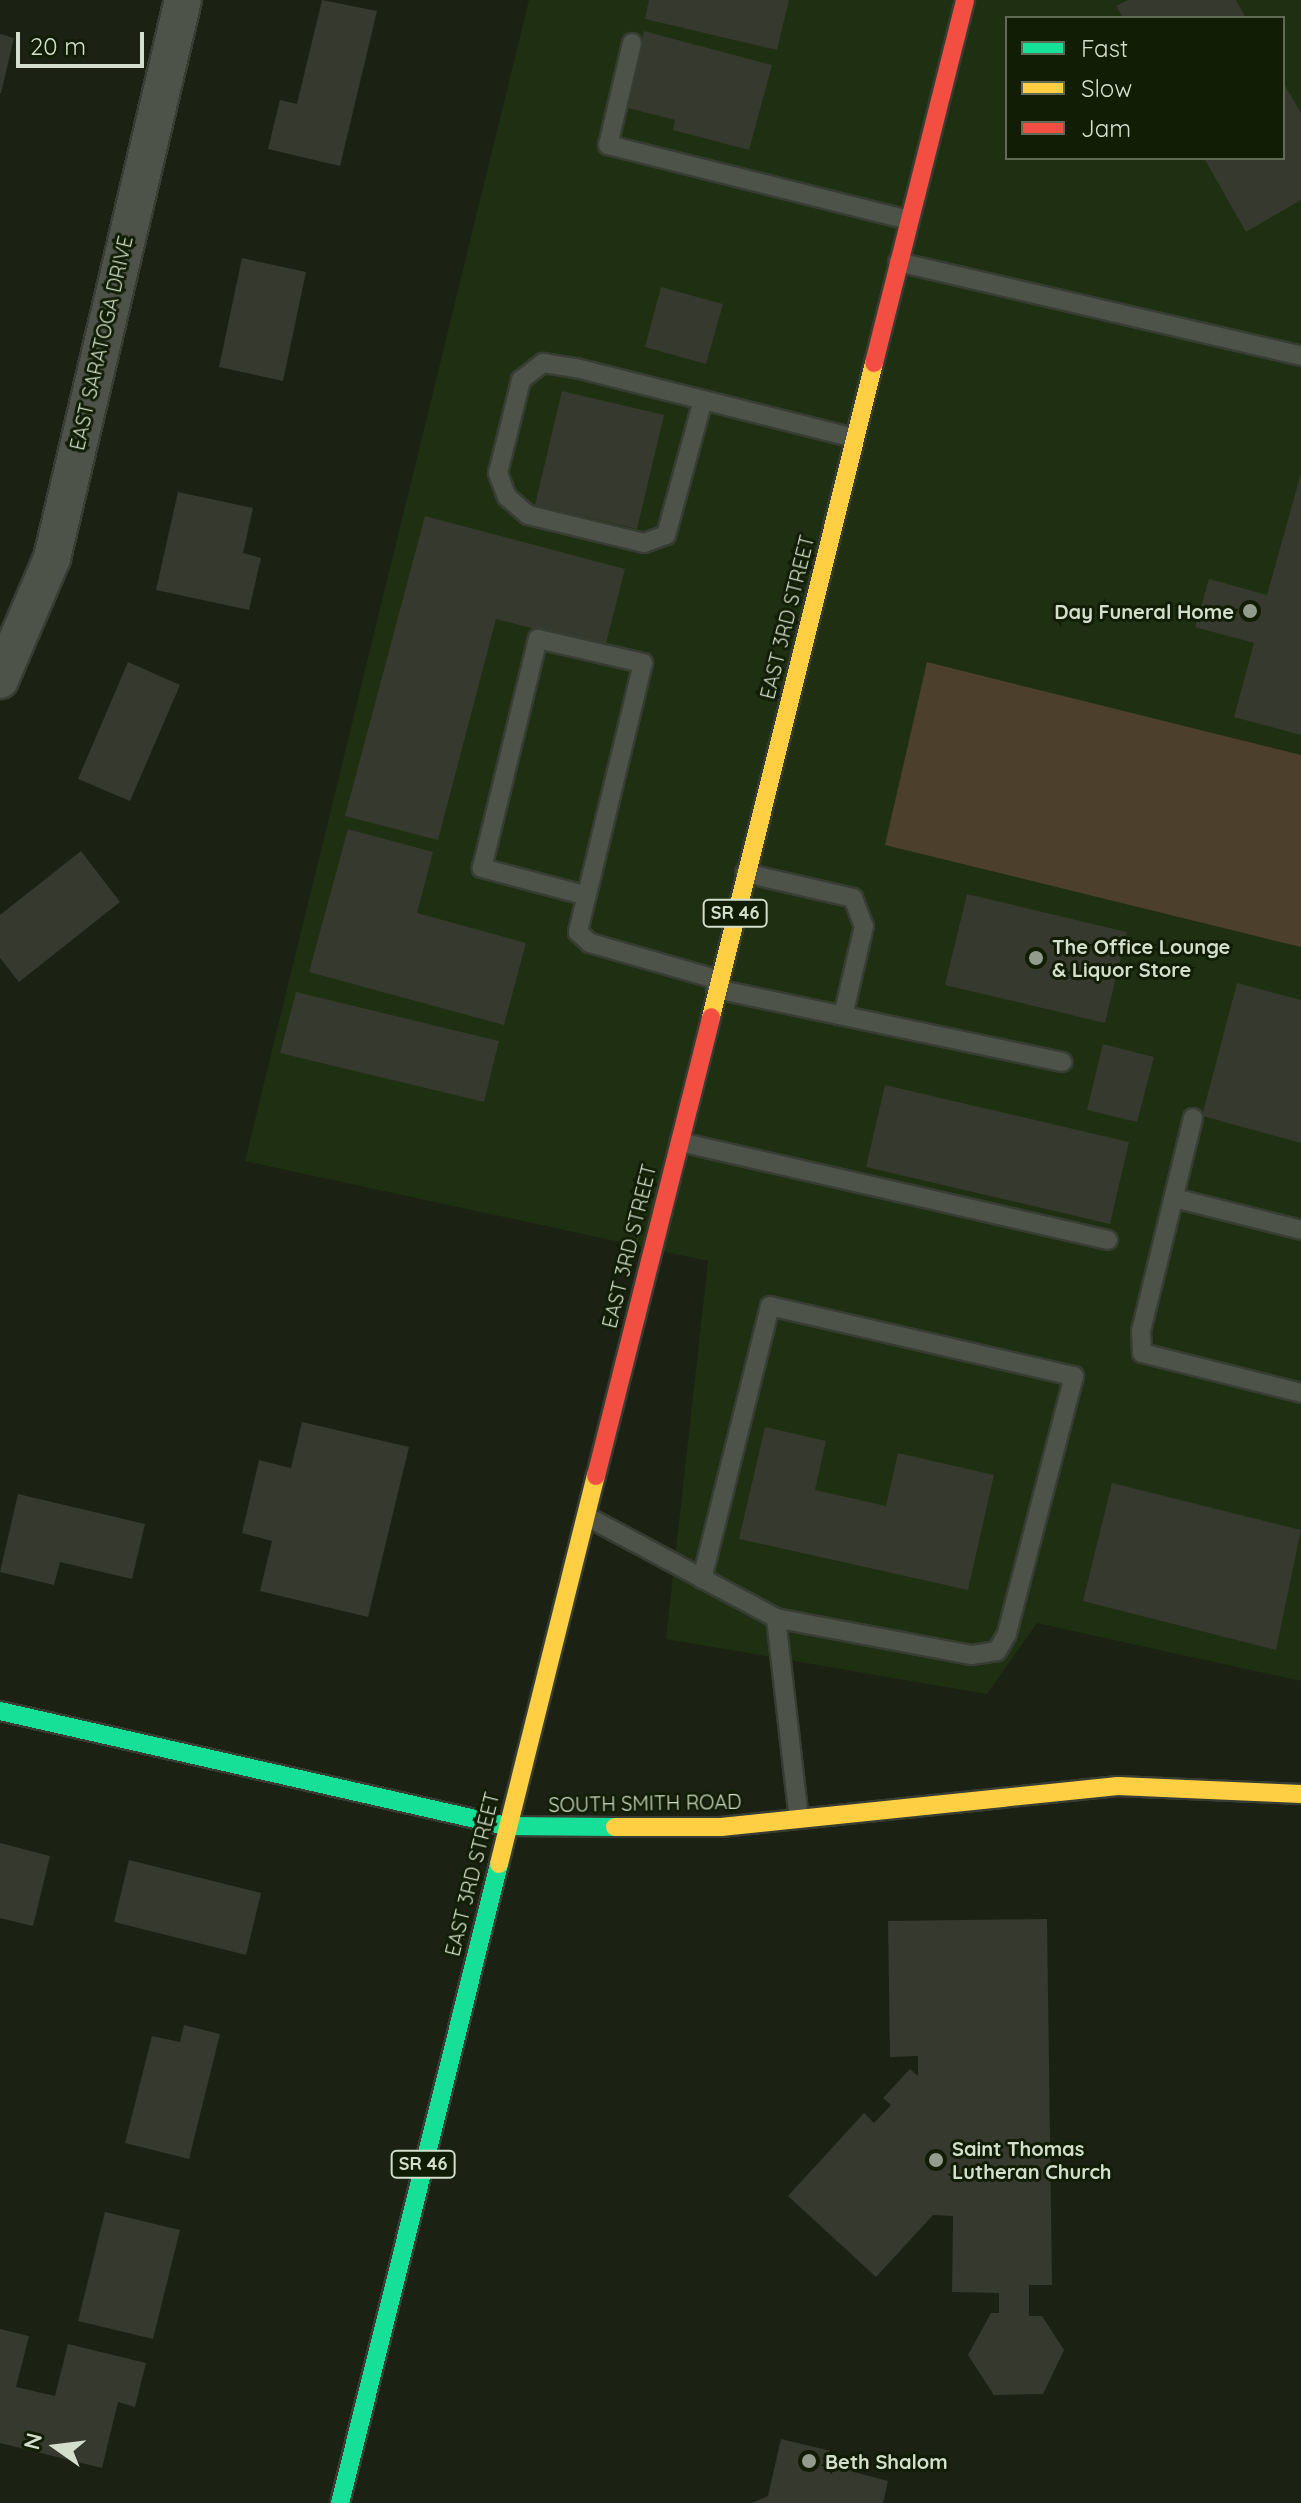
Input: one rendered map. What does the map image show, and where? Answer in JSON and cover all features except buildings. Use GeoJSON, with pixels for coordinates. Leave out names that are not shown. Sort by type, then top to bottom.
{"type":"FeatureCollection","features":[{"type":"Feature","properties":{"kind":"main road","name":"EAST 3RD STREET"},"geometry":{"type":"LineString","coordinates":[[340,2503],[506,1826],[965,0]]}},
{"type":"Feature","properties":{"kind":"main road","name":"SOUTH SMITH ROAD"},"geometry":{"type":"LineString","coordinates":[[0,1711],[506,1826],[721,1827],[1118,1786],[1301,1794]]}},
{"type":"Feature","properties":{"kind":"street","name":"EAST SARATOGA DRIVE"},"geometry":{"type":"LineString","coordinates":[[0,680],[52,558],[183,0]]}},
{"type":"Feature","properties":{"kind":"lane"},"geometry":{"type":"LineString","coordinates":[[632,43],[608,145],[909,220]]}},
{"type":"Feature","properties":{"kind":"lane"},"geometry":{"type":"LineString","coordinates":[[898,262],[1301,356]]}},
{"type":"Feature","properties":{"kind":"lane"},"geometry":{"type":"LineString","coordinates":[[703,400],[666,535],[644,543],[528,515],[507,497],[498,473],[521,380],[543,363],[703,400],[854,438]]}},
{"type":"Feature","properties":{"kind":"lane"},"geometry":{"type":"LineString","coordinates":[[584,895],[482,868],[538,639],[643,663],[584,895],[578,932],[590,943],[718,984],[843,1016],[1062,1062]]}},
{"type":"Feature","properties":{"kind":"lane"},"geometry":{"type":"LineString","coordinates":[[745,873],[853,898],[864,926],[843,1016]]}},
{"type":"Feature","properties":{"kind":"lane"},"geometry":{"type":"LineString","coordinates":[[1193,1118],[1141,1332],[1142,1353],[1301,1393]]}},
{"type":"Feature","properties":{"kind":"lane"},"geometry":{"type":"LineString","coordinates":[[678,1142],[1108,1240]]}},
{"type":"Feature","properties":{"kind":"lane"},"geometry":{"type":"LineString","coordinates":[[1174,1198],[1301,1230]]}},
{"type":"Feature","properties":{"kind":"lane"},"geometry":{"type":"LineString","coordinates":[[584,1515],[702,1579],[776,1618],[971,1655],[997,1651],[1007,1634],[1074,1376],[770,1306],[702,1579]]}},
{"type":"Feature","properties":{"kind":"lane"},"geometry":{"type":"LineString","coordinates":[[776,1618],[799,1819]]}},
{"type":"Feature","properties":{"kind":"shaded area"},"geometry":{"type":"Polygon","coordinates":[[[529,0],[1301,0],[1301,1681],[1037,1623],[987,1694],[666,1639],[708,1261],[245,1161],[529,0]]]}},
{"type":"Feature","properties":{"kind":"shaded area"},"geometry":{"type":"Polygon","coordinates":[[[927,662],[1301,755],[1301,947],[885,845],[927,662]]]}},
{"type":"Feature","properties":{"kind":"traffic: fast"},"geometry":{"type":"LineString","coordinates":[[0,1711],[506,1826],[615,1827]]}},
{"type":"Feature","properties":{"kind":"traffic: fast"},"geometry":{"type":"LineString","coordinates":[[340,2503],[499,1864]]}},
{"type":"Feature","properties":{"kind":"traffic: slow"},"geometry":{"type":"LineString","coordinates":[[711,1017],[874,363]]}},
{"type":"Feature","properties":{"kind":"traffic: slow"},"geometry":{"type":"LineString","coordinates":[[499,1864],[596,1476]]}},
{"type":"Feature","properties":{"kind":"traffic: slow"},"geometry":{"type":"LineString","coordinates":[[615,1827],[721,1827],[1118,1786],[1301,1794]]}},
{"type":"Feature","properties":{"kind":"traffic: jam"},"geometry":{"type":"LineString","coordinates":[[874,363],[965,0]]}},
{"type":"Feature","properties":{"kind":"traffic: jam"},"geometry":{"type":"LineString","coordinates":[[596,1476],[711,1017]]}},
{"type":"Feature","properties":{"kind":"place","name":"Day Funeral Home"},"geometry":{"type":"Point","coordinates":[1250,611]}},
{"type":"Feature","properties":{"kind":"place","name":"The Office Lounge & Liquor Store"},"geometry":{"type":"Point","coordinates":[1036,958]}},
{"type":"Feature","properties":{"kind":"place","name":"Saint Thomas Lutheran Church"},"geometry":{"type":"Point","coordinates":[936,2160]}},
{"type":"Feature","properties":{"kind":"place","name":"Beth Shalom"},"geometry":{"type":"Point","coordinates":[809,2461]}}]}
